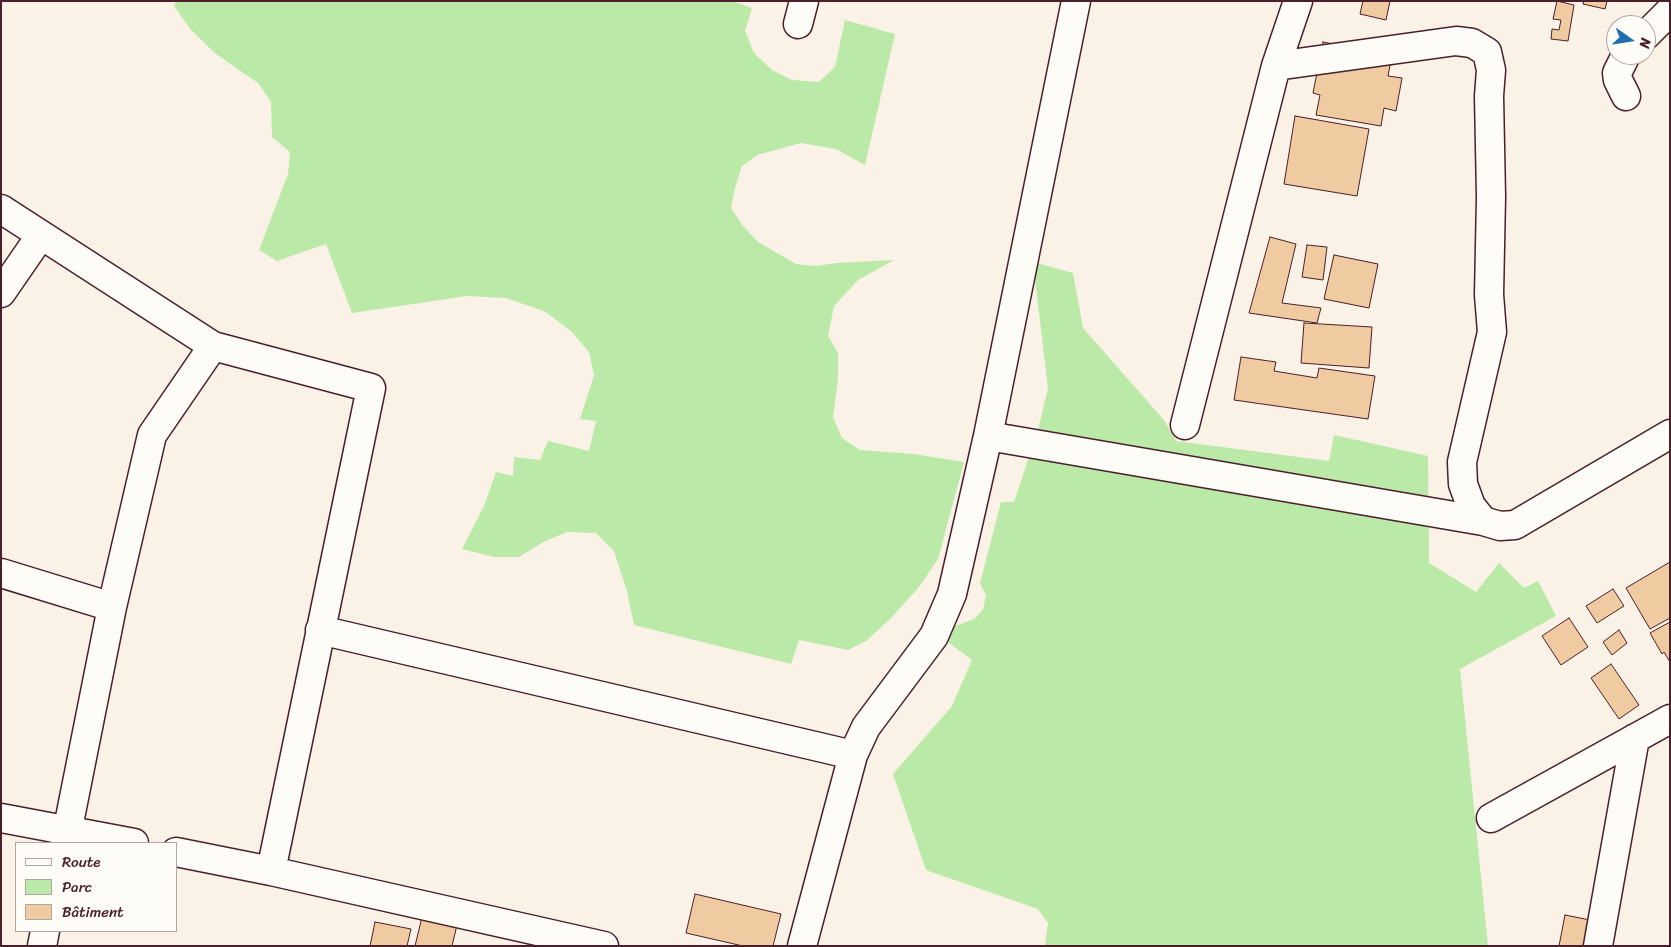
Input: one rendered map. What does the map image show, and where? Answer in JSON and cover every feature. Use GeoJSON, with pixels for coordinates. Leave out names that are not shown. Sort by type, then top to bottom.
{"type":"FeatureCollection","features":[{"type":"Feature","properties":{"kind":"street"},"geometry":{"type":"LineString","coordinates":[[802,946],[853,755],[866,727],[934,636],[952,594],[988,436],[1076,1]]}},
{"type":"Feature","properties":{"kind":"street"},"geometry":{"type":"LineString","coordinates":[[1185,425],[1276,66],[1298,1]]}},
{"type":"Feature","properties":{"kind":"street"},"geometry":{"type":"LineString","coordinates":[[1656,25],[1670,11]]}},
{"type":"Feature","properties":{"kind":"street"},"geometry":{"type":"LineString","coordinates":[[1276,66],[1456,41],[1472,43],[1487,52],[1491,70],[1489,96],[1491,197],[1489,295],[1492,332],[1462,462],[1463,484],[1470,506],[1482,521]]}},
{"type":"Feature","properties":{"kind":"street"},"geometry":{"type":"LineString","coordinates":[[1621,65],[1617,73],[1618,80],[1626,96]]}},
{"type":"Feature","properties":{"kind":"street"},"geometry":{"type":"LineString","coordinates":[[1,209],[213,346],[371,388],[272,871]]}},
{"type":"Feature","properties":{"kind":"street"},"geometry":{"type":"LineString","coordinates":[[1,292],[41,235]]}},
{"type":"Feature","properties":{"kind":"street"},"geometry":{"type":"LineString","coordinates":[[67,837],[112,606],[152,435],[213,346]]}},
{"type":"Feature","properties":{"kind":"street"},"geometry":{"type":"LineString","coordinates":[[988,436],[1482,521],[1500,526],[1515,526],[1670,434]]}},
{"type":"Feature","properties":{"kind":"street"},"geometry":{"type":"LineString","coordinates":[[1,573],[112,606]]}},
{"type":"Feature","properties":{"kind":"street"},"geometry":{"type":"LineString","coordinates":[[320,630],[853,755]]}},
{"type":"Feature","properties":{"kind":"street"},"geometry":{"type":"LineString","coordinates":[[1491,818],[1670,719]]}},
{"type":"Feature","properties":{"kind":"street"},"geometry":{"type":"LineString","coordinates":[[1598,946],[1635,738]]}},
{"type":"Feature","properties":{"kind":"street"},"geometry":{"type":"LineString","coordinates":[[1,818],[67,837],[123,842]]}},
{"type":"Feature","properties":{"kind":"street"},"geometry":{"type":"LineString","coordinates":[[178,852],[272,871],[604,946]]}},
{"type":"Feature","properties":{"kind":"street"},"geometry":{"type":"LineString","coordinates":[[42,946],[45,932]]}},
{"type":"Feature","properties":{"kind":"green space"},"geometry":{"type":"Polygon","coordinates":[[[176,1],[732,1],[752,8],[745,31],[754,53],[772,70],[792,80],[819,82],[835,67],[845,20],[895,34],[865,165],[836,149],[801,143],[757,155],[742,166],[731,208],[743,226],[758,242],[796,264],[815,266],[894,260],[858,280],[834,306],[828,336],[838,353],[838,379],[833,417],[842,438],[860,450],[914,454],[964,462],[938,559],[919,587],[890,619],[866,641],[848,650],[799,640],[791,664],[634,625],[627,591],[614,551],[596,533],[567,532],[545,541],[519,557],[494,557],[462,549],[484,506],[496,472],[513,476],[514,457],[540,460],[548,441],[589,451],[596,421],[580,419],[594,375],[589,352],[571,331],[544,311],[506,298],[467,296],[352,313],[326,244],[277,261],[259,250],[288,174],[290,152],[272,137],[271,102],[258,83],[216,54],[191,30],[174,6],[176,1]]]}},
{"type":"Feature","properties":{"kind":"green space"},"geometry":{"type":"Polygon","coordinates":[[[1033,262],[1073,273],[1083,328],[1164,420],[1176,441],[1329,461],[1334,435],[1428,456],[1429,563],[1476,592],[1499,563],[1524,588],[1538,581],[1556,616],[1460,669],[1488,946],[1045,946],[1048,923],[1038,909],[926,870],[893,774],[952,706],[972,660],[949,643],[950,628],[974,619],[983,610],[986,595],[980,583],[1001,502],[1014,502],[1038,430],[1048,388],[1033,262]]]}},
{"type":"Feature","properties":{"kind":"building"},"geometry":{"type":"Polygon","coordinates":[[[1363,1],[1390,1],[1386,20],[1360,14],[1363,1]]]}},
{"type":"Feature","properties":{"kind":"building"},"geometry":{"type":"Polygon","coordinates":[[[1557,1],[1574,5],[1568,41],[1551,39],[1552,29],[1559,30],[1561,20],[1553,19],[1557,1]]]}},
{"type":"Feature","properties":{"kind":"building"},"geometry":{"type":"Polygon","coordinates":[[[1584,1],[1607,1],[1605,9],[1583,4],[1584,1]]]}},
{"type":"Feature","properties":{"kind":"building"},"geometry":{"type":"Polygon","coordinates":[[[1323,42],[1392,55],[1388,76],[1402,78],[1396,111],[1384,108],[1381,126],[1316,115],[1320,95],[1313,93],[1323,42]]]}},
{"type":"Feature","properties":{"kind":"building"},"geometry":{"type":"Polygon","coordinates":[[[1295,116],[1369,129],[1357,196],[1284,184],[1295,116]]]}},
{"type":"Feature","properties":{"kind":"building"},"geometry":{"type":"Polygon","coordinates":[[[1270,237],[1296,244],[1282,303],[1321,308],[1317,323],[1249,313],[1270,237]]]}},
{"type":"Feature","properties":{"kind":"building"},"geometry":{"type":"Polygon","coordinates":[[[1307,245],[1327,247],[1323,280],[1302,277],[1307,245]]]}},
{"type":"Feature","properties":{"kind":"building"},"geometry":{"type":"Polygon","coordinates":[[[1334,255],[1378,264],[1369,308],[1324,299],[1334,255]]]}},
{"type":"Feature","properties":{"kind":"building"},"geometry":{"type":"Polygon","coordinates":[[[1304,323],[1372,327],[1369,368],[1301,363],[1304,323]]]}},
{"type":"Feature","properties":{"kind":"building"},"geometry":{"type":"Polygon","coordinates":[[[1241,357],[1276,362],[1274,371],[1317,378],[1319,368],[1375,376],[1368,419],[1234,400],[1241,357]]]}},
{"type":"Feature","properties":{"kind":"building"},"geometry":{"type":"Polygon","coordinates":[[[1670,562],[1670,618],[1650,629],[1626,588],[1670,562]]]}},
{"type":"Feature","properties":{"kind":"building"},"geometry":{"type":"Polygon","coordinates":[[[1613,589],[1624,606],[1597,623],[1586,606],[1613,589]]]}},
{"type":"Feature","properties":{"kind":"building"},"geometry":{"type":"Polygon","coordinates":[[[1569,618],[1588,647],[1561,665],[1542,636],[1569,618]]]}},
{"type":"Feature","properties":{"kind":"building"},"geometry":{"type":"Polygon","coordinates":[[[1670,622],[1670,662],[1664,652],[1662,654],[1650,633],[1670,622]]]}},
{"type":"Feature","properties":{"kind":"building"},"geometry":{"type":"Polygon","coordinates":[[[1619,630],[1627,643],[1612,655],[1603,642],[1619,630]]]}},
{"type":"Feature","properties":{"kind":"building"},"geometry":{"type":"Polygon","coordinates":[[[1611,664],[1639,705],[1619,719],[1591,678],[1611,664]]]}},
{"type":"Feature","properties":{"kind":"building"},"geometry":{"type":"Polygon","coordinates":[[[695,894],[781,914],[773,946],[743,946],[686,933],[695,894]]]}},
{"type":"Feature","properties":{"kind":"building"},"geometry":{"type":"Polygon","coordinates":[[[423,913],[458,921],[452,946],[415,946],[423,913]]]}},
{"type":"Feature","properties":{"kind":"building"},"geometry":{"type":"Polygon","coordinates":[[[1565,915],[1605,923],[1605,946],[1559,946],[1565,915]]]}},
{"type":"Feature","properties":{"kind":"building"},"geometry":{"type":"Polygon","coordinates":[[[375,922],[411,929],[407,946],[370,946],[375,922]]]}}]}
